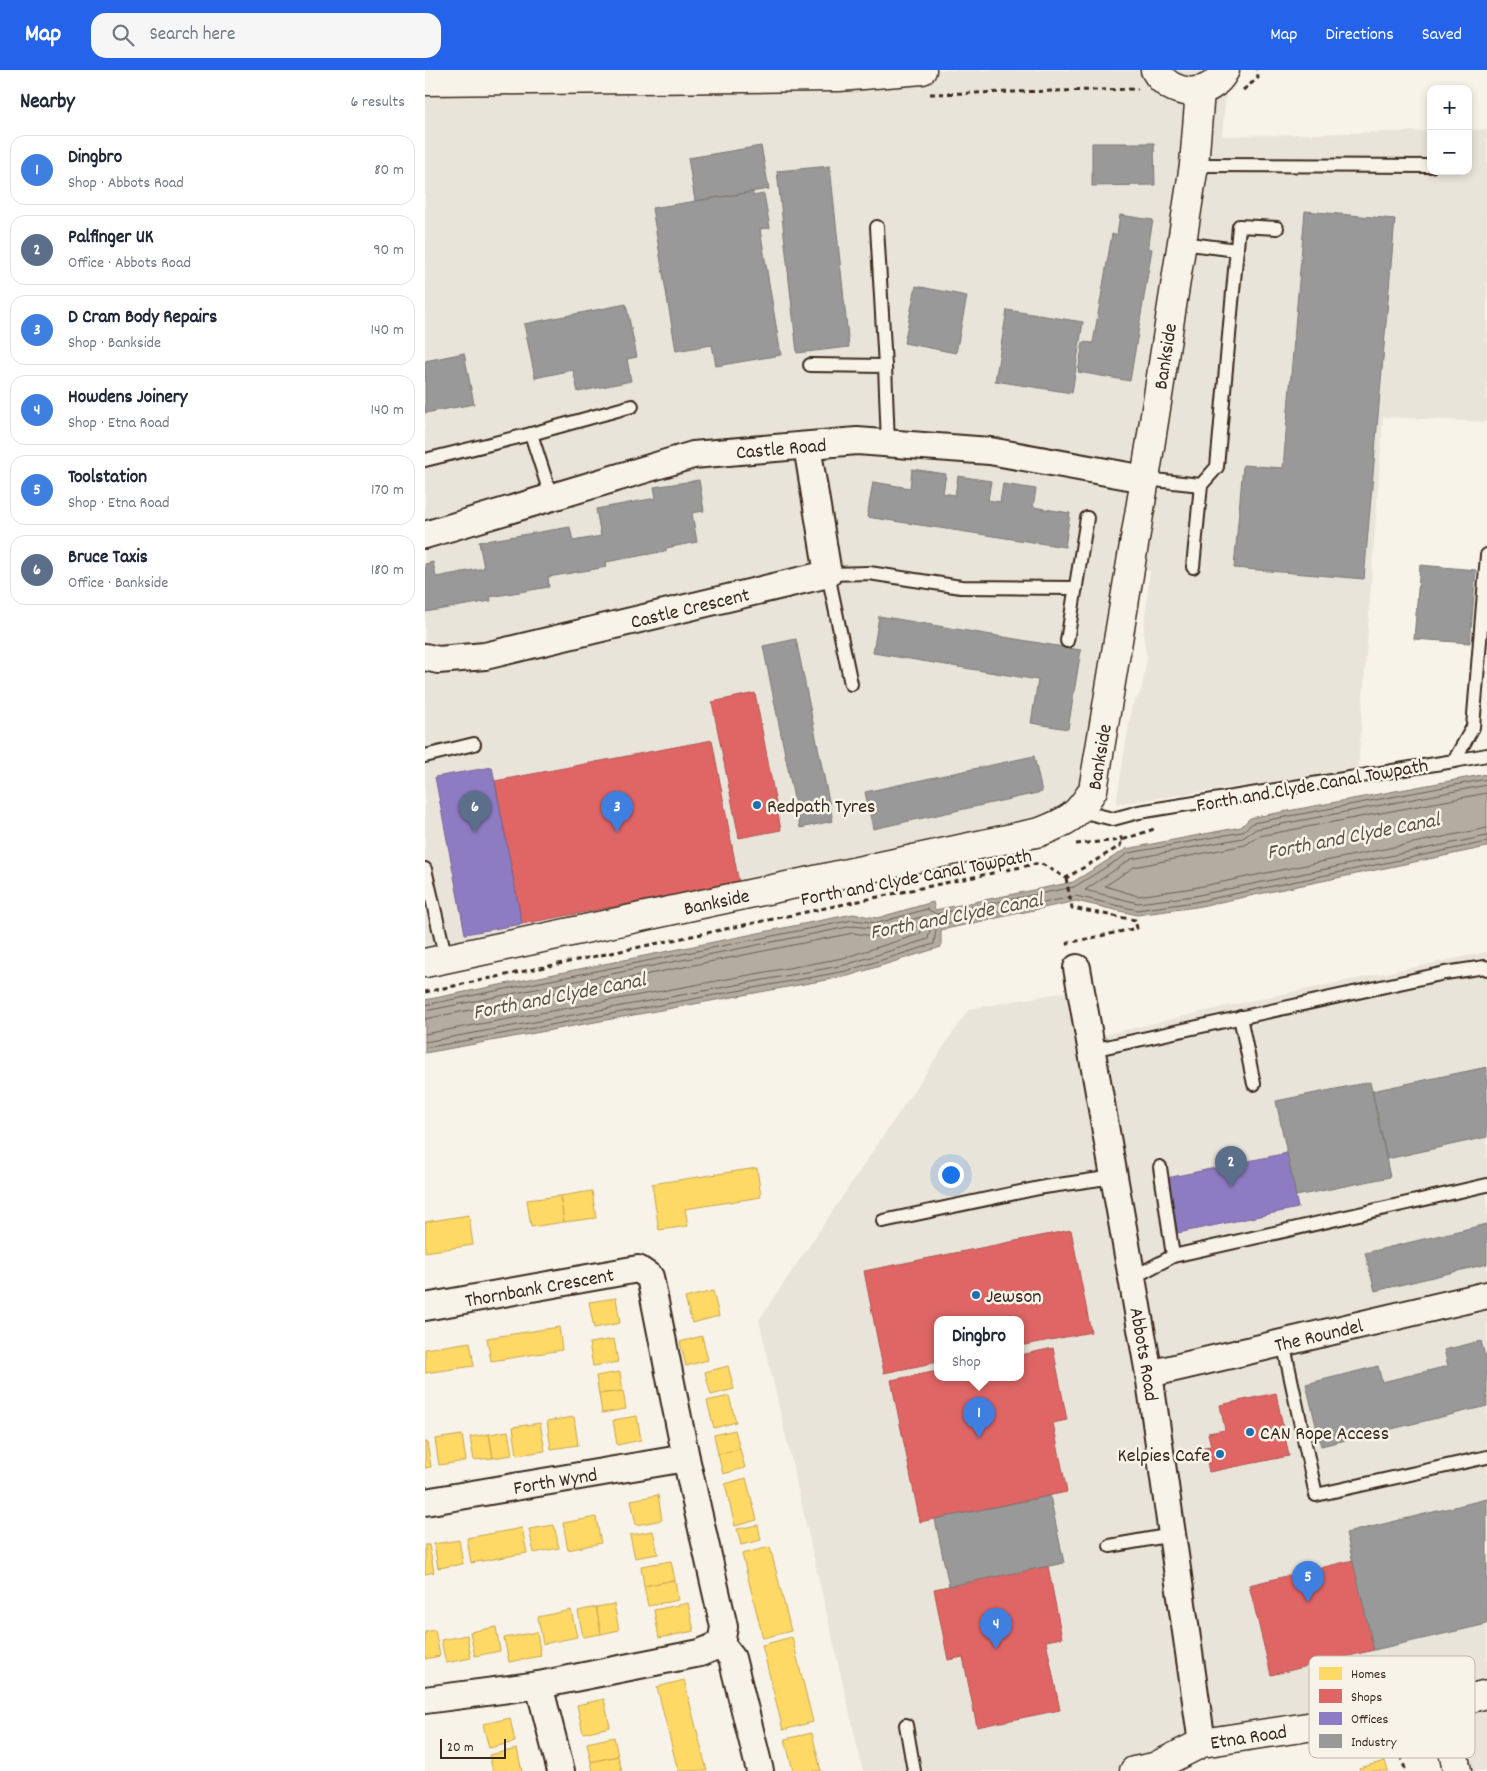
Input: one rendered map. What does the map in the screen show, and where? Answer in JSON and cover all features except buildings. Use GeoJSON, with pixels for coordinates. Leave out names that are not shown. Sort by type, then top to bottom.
{"type":"FeatureCollection","features":[{"type":"Feature","properties":{"kind":"street"},"geometry":{"type":"LineString","coordinates":[[425,81],[839,77],[922,70]]}},
{"type":"Feature","properties":{"kind":"street"},"geometry":{"type":"LineString","coordinates":[[1155,70],[1159,78],[1171,87],[1185,92],[1200,91],[1212,86],[1225,70]]}},
{"type":"Feature","properties":{"kind":"street","name":"Bankside"},"geometry":{"type":"LineString","coordinates":[[436,961],[1040,832],[1063,823],[1080,811],[1093,790],[1145,479],[1194,165],[1200,91]]}},
{"type":"Feature","properties":{"kind":"street","name":"Castle Road"},"geometry":{"type":"LineString","coordinates":[[425,535],[693,455],[857,441],[989,450],[1145,479]]}},
{"type":"Feature","properties":{"kind":"street"},"geometry":{"type":"LineString","coordinates":[[807,446],[828,574]]}},
{"type":"Feature","properties":{"kind":"street","name":"Castle Crescent"},"geometry":{"type":"LineString","coordinates":[[425,657],[438,660],[485,656],[828,574]]}},
{"type":"Feature","properties":{"kind":"street","name":"Abbots Road"},"geometry":{"type":"LineString","coordinates":[[1077,968],[1149,1374],[1202,1743]]}},
{"type":"Feature","properties":{"kind":"street","name":"Thornbank Crescent"},"geometry":{"type":"LineString","coordinates":[[425,1307],[638,1269],[650,1278],[686,1458]]}},
{"type":"Feature","properties":{"kind":"street","name":"The Roundel"},"geometry":{"type":"LineString","coordinates":[[1149,1374],[1487,1295]]}},
{"type":"Feature","properties":{"kind":"street"},"geometry":{"type":"LineString","coordinates":[[686,1458],[724,1627],[721,1644],[732,1658],[760,1771]]}},
{"type":"Feature","properties":{"kind":"street","name":"Forth Wynd"},"geometry":{"type":"LineString","coordinates":[[425,1502],[686,1458]]}},
{"type":"Feature","properties":{"kind":"street"},"geometry":{"type":"LineString","coordinates":[[425,1700],[539,1685],[700,1654],[721,1644]]}},
{"type":"Feature","properties":{"kind":"street"},"geometry":{"type":"LineString","coordinates":[[539,1685],[561,1771]]}},
{"type":"Feature","properties":{"kind":"street","name":"Etna Road"},"geometry":{"type":"LineString","coordinates":[[1134,1771],[1154,1767],[1202,1743],[1309,1727]]}},
{"type":"Feature","properties":{"kind":"street"},"geometry":{"type":"LineString","coordinates":[[1454,1758],[1457,1771]]}},
{"type":"Feature","properties":{"kind":"lane"},"geometry":{"type":"LineString","coordinates":[[1194,165],[1427,166]]}},
{"type":"Feature","properties":{"kind":"lane"},"geometry":{"type":"LineString","coordinates":[[1193,567],[1201,485],[1217,466],[1239,226],[1277,228]]}},
{"type":"Feature","properties":{"kind":"lane"},"geometry":{"type":"LineString","coordinates":[[877,227],[888,444]]}},
{"type":"Feature","properties":{"kind":"lane"},"geometry":{"type":"LineString","coordinates":[[1182,243],[1237,250]]}},
{"type":"Feature","properties":{"kind":"lane"},"geometry":{"type":"LineString","coordinates":[[810,365],[885,366]]}},
{"type":"Feature","properties":{"kind":"lane"},"geometry":{"type":"LineString","coordinates":[[425,460],[531,434],[632,406]]}},
{"type":"Feature","properties":{"kind":"lane"},"geometry":{"type":"LineString","coordinates":[[531,434],[551,496]]}},
{"type":"Feature","properties":{"kind":"lane"},"geometry":{"type":"LineString","coordinates":[[1145,479],[1201,485]]}},
{"type":"Feature","properties":{"kind":"lane"},"geometry":{"type":"LineString","coordinates":[[1067,641],[1087,518]]}},
{"type":"Feature","properties":{"kind":"lane"},"geometry":{"type":"LineString","coordinates":[[1454,761],[1473,727],[1487,555]]}},
{"type":"Feature","properties":{"kind":"lane"},"geometry":{"type":"LineString","coordinates":[[851,684],[828,574],[869,573],[961,587],[1075,588]]}},
{"type":"Feature","properties":{"kind":"lane"},"geometry":{"type":"LineString","coordinates":[[425,756],[474,744]]}},
{"type":"Feature","properties":{"kind":"lane"},"geometry":{"type":"LineString","coordinates":[[1080,811],[1113,819],[1139,812],[1487,755]]}},
{"type":"Feature","properties":{"kind":"lane"},"geometry":{"type":"LineString","coordinates":[[425,869],[436,961]]}},
{"type":"Feature","properties":{"kind":"lane"},"geometry":{"type":"LineString","coordinates":[[1092,1050],[1445,973],[1487,968]]}},
{"type":"Feature","properties":{"kind":"lane"},"geometry":{"type":"LineString","coordinates":[[1240,1018],[1253,1084]]}},
{"type":"Feature","properties":{"kind":"lane"},"geometry":{"type":"LineString","coordinates":[[1160,1167],[1173,1256]]}},
{"type":"Feature","properties":{"kind":"lane"},"geometry":{"type":"LineString","coordinates":[[883,1221],[1044,1187],[1114,1177]]}},
{"type":"Feature","properties":{"kind":"lane"},"geometry":{"type":"LineString","coordinates":[[1132,1278],[1173,1256],[1487,1185]]}},
{"type":"Feature","properties":{"kind":"lane"},"geometry":{"type":"LineString","coordinates":[[1283,1342],[1316,1495],[1487,1456]]}},
{"type":"Feature","properties":{"kind":"lane"},"geometry":{"type":"LineString","coordinates":[[1110,1546],[1172,1535]]}},
{"type":"Feature","properties":{"kind":"lane"},"geometry":{"type":"LineString","coordinates":[[907,1725],[914,1771]]}},
{"type":"Feature","properties":{"kind":"path"},"geometry":{"type":"LineString","coordinates":[[1077,968],[1068,943],[1137,928],[1135,920],[1072,908],[1066,878],[1120,846],[1121,840],[1162,826]]}},
{"type":"Feature","properties":{"kind":"path","name":"Forth and Clyde Canal Towpath"},"geometry":{"type":"LineString","coordinates":[[425,992],[1040,863],[1066,878]]}},
{"type":"Feature","properties":{"kind":"path"},"geometry":{"type":"LineString","coordinates":[[1401,1758],[1406,1771]]}},
{"type":"Feature","properties":{"kind":"shaded area"},"geometry":{"type":"Polygon","coordinates":[[[922,70],[1228,70],[1222,136],[1427,131],[1427,175],[1472,175],[1472,130],[1487,129],[1487,422],[1383,417],[1358,770],[1116,804],[1132,705],[1141,692],[1147,658],[1143,635],[1150,571],[1130,568],[1080,811],[425,963],[425,81],[922,70]]]}},
{"type":"Feature","properties":{"kind":"shaded area"},"geometry":{"type":"Polygon","coordinates":[[[1487,952],[1487,1771],[1457,1771],[1454,1758],[1475,1758],[1475,1656],[1309,1656],[1309,1734],[1134,1771],[863,1771],[759,1320],[969,1009],[1081,989],[1090,1038],[1258,999],[1487,952]]]}},
{"type":"Feature","properties":{"kind":"water","name":"Forth and Clyde Canal"},"geometry":{"type":"Polygon","coordinates":[[[1487,774],[1487,847],[1196,907],[1137,915],[1076,901],[941,930],[941,947],[848,976],[425,1053],[425,1000],[853,914],[877,918],[933,902],[935,910],[1073,882],[1126,849],[1241,827],[1250,818],[1487,774]]]}},
{"type":"Feature","properties":{"kind":"place","name":"Redpath Tyres"},"geometry":{"type":"Point","coordinates":[757,805]}},
{"type":"Feature","properties":{"kind":"place","name":"Bruce Taxis"},"geometry":{"type":"Point","coordinates":[475,832]}},
{"type":"Feature","properties":{"kind":"place","name":"D Cram Body Repairs"},"geometry":{"type":"Point","coordinates":[617,832]}},
{"type":"Feature","properties":{"kind":"place","name":"Palfinger UK"},"geometry":{"type":"Point","coordinates":[1231,1187]}},
{"type":"Feature","properties":{"kind":"place","name":"Jewson"},"geometry":{"type":"Point","coordinates":[976,1295]}},
{"type":"Feature","properties":{"kind":"place","name":"CAN Rope Access"},"geometry":{"type":"Point","coordinates":[1250,1432]}},
{"type":"Feature","properties":{"kind":"place","name":"Dingbro"},"geometry":{"type":"Point","coordinates":[979,1438]}},
{"type":"Feature","properties":{"kind":"place","name":"Kelpies Cafe"},"geometry":{"type":"Point","coordinates":[1220,1454]}},
{"type":"Feature","properties":{"kind":"place","name":"Toolstation"},"geometry":{"type":"Point","coordinates":[1308,1602]}},
{"type":"Feature","properties":{"kind":"place","name":"Howdens Joinery"},"geometry":{"type":"Point","coordinates":[996,1649]}}]}
